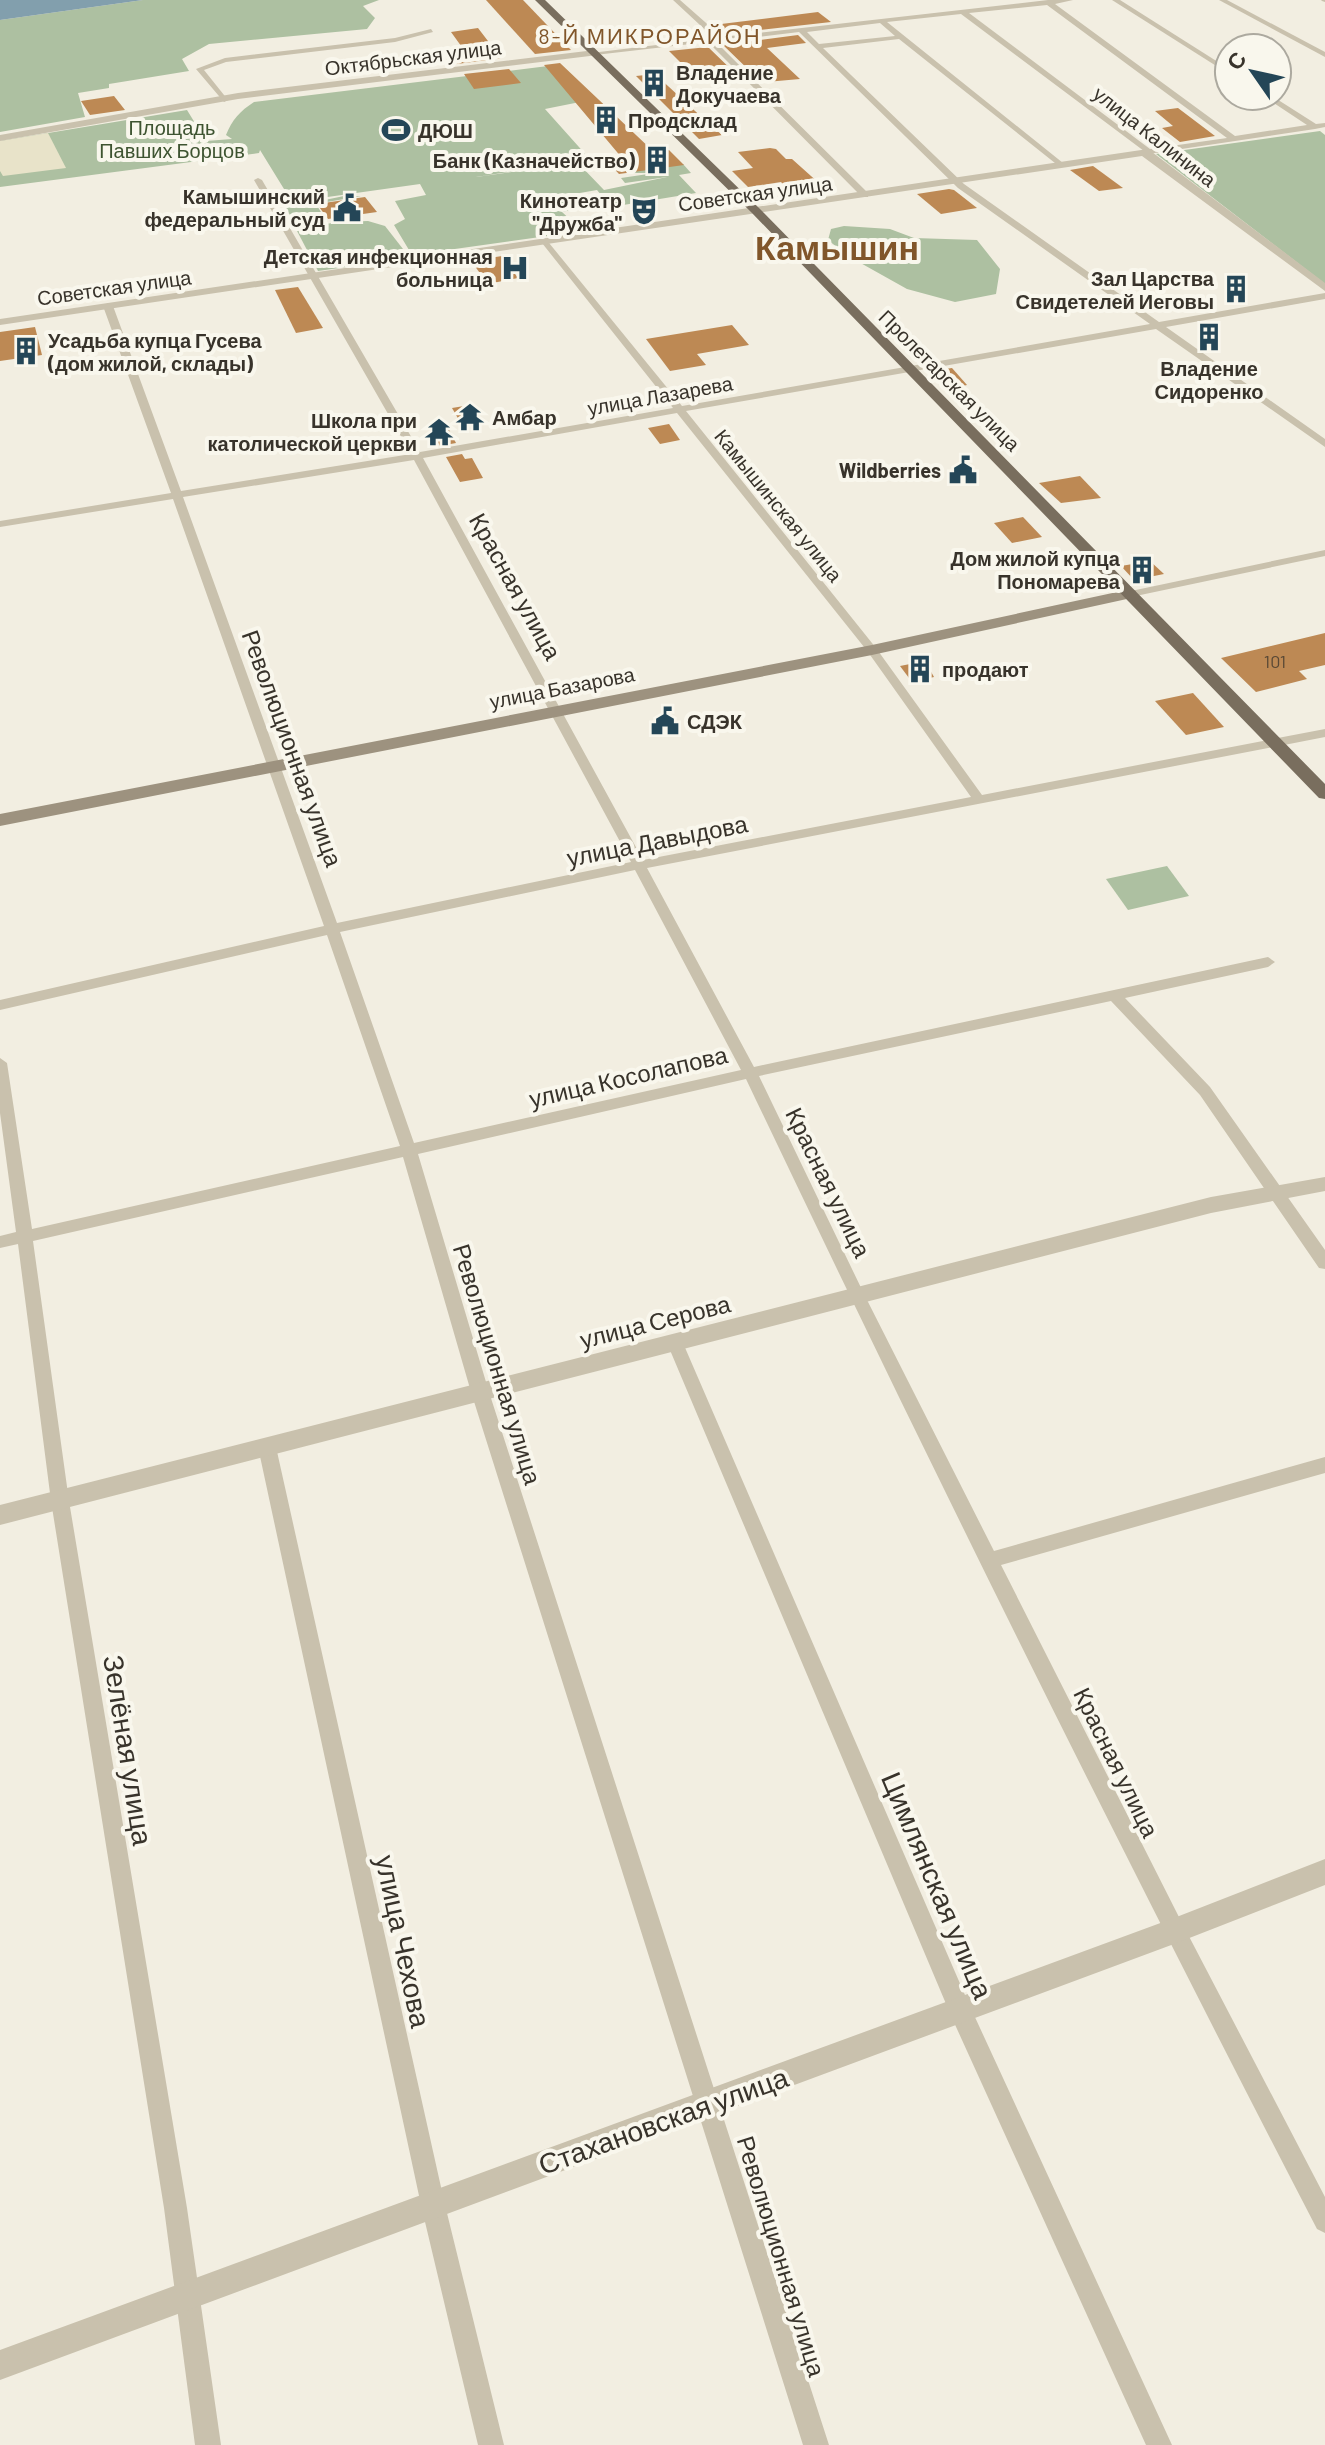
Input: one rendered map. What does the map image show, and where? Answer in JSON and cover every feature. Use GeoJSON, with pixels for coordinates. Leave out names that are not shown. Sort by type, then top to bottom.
{"type":"FeatureCollection","features":[{"type":"Feature","properties":{"kind":"main road","name":"Пролетарская улица"},"geometry":{"type":"LineString","coordinates":[[540,0],[756,211],[1325,794]]}},
{"type":"Feature","properties":{"kind":"main road","name":"улица Базарова"},"geometry":{"type":"LineString","coordinates":[[0,820],[872,650],[1131,594]]}},
{"type":"Feature","properties":{"kind":"street"},"geometry":{"type":"LineString","coordinates":[[676,0],[721,40]]}},
{"type":"Feature","properties":{"kind":"street","name":"Октябрьская улица"},"geometry":{"type":"LineString","coordinates":[[0,138],[224,100],[595,53],[1070,0]]}},
{"type":"Feature","properties":{"kind":"street"},"geometry":{"type":"LineString","coordinates":[[1115,0],[1213,62]]}},
{"type":"Feature","properties":{"kind":"street"},"geometry":{"type":"LineString","coordinates":[[1222,0],[1325,55]]}},
{"type":"Feature","properties":{"kind":"street"},"geometry":{"type":"LineString","coordinates":[[1048,2],[1234,139]]}},
{"type":"Feature","properties":{"kind":"street","name":"улица Калинина"},"geometry":{"type":"LineString","coordinates":[[963,12],[1325,288]]}},
{"type":"Feature","properties":{"kind":"street"},"geometry":{"type":"LineString","coordinates":[[881,21],[1060,165]]}},
{"type":"Feature","properties":{"kind":"street"},"geometry":{"type":"LineString","coordinates":[[801,30],[956,181],[1325,444]]}},
{"type":"Feature","properties":{"kind":"street"},"geometry":{"type":"LineString","coordinates":[[224,100],[200,69],[225,60],[395,40],[431,31]]}},
{"type":"Feature","properties":{"kind":"street"},"geometry":{"type":"LineString","coordinates":[[817,46],[901,37]]}},
{"type":"Feature","properties":{"kind":"street"},"geometry":{"type":"LineString","coordinates":[[711,41],[865,195]]}},
{"type":"Feature","properties":{"kind":"street"},"geometry":{"type":"LineString","coordinates":[[1292,112],[1315,127]]}},
{"type":"Feature","properties":{"kind":"street","name":"Советская улица"},"geometry":{"type":"LineString","coordinates":[[0,322],[1325,125]]}},
{"type":"Feature","properties":{"kind":"street","name":"Красная улица"},"geometry":{"type":"LineString","coordinates":[[258,180],[417,456],[750,1073],[857,1296],[1174,1931],[1325,2221]]}},
{"type":"Feature","properties":{"kind":"street","name":"Камышинская улица"},"geometry":{"type":"LineString","coordinates":[[545,241],[872,650],[978,798]]}},
{"type":"Feature","properties":{"kind":"street","name":"улица Лазарева"},"geometry":{"type":"LineString","coordinates":[[0,524],[417,456],[1325,296]]}},
{"type":"Feature","properties":{"kind":"street","name":"Революционная улица"},"geometry":{"type":"LineString","coordinates":[[108,306],[275,766],[409,1151],[480,1392],[816,2445]]}},
{"type":"Feature","properties":{"kind":"street"},"geometry":{"type":"LineString","coordinates":[[1131,594],[1325,553]]}},
{"type":"Feature","properties":{"kind":"street","name":"улица Давыдова"},"geometry":{"type":"LineString","coordinates":[[0,1005],[332,929],[639,865],[1325,733]]}},
{"type":"Feature","properties":{"kind":"street","name":"улица Косолапова"},"geometry":{"type":"LineString","coordinates":[[0,1242],[750,1073],[1268,962]]}},
{"type":"Feature","properties":{"kind":"street"},"geometry":{"type":"LineString","coordinates":[[1114,995],[1205,1091],[1325,1263]]}},
{"type":"Feature","properties":{"kind":"street","name":"Зелёная улица"},"geometry":{"type":"LineString","coordinates":[[0,1063],[27,1236],[60,1500],[190,2294],[208,2445]]}},
{"type":"Feature","properties":{"kind":"street","name":"улица Серова"},"geometry":{"type":"LineString","coordinates":[[0,1515],[1211,1205],[1325,1184]]}},
{"type":"Feature","properties":{"kind":"street","name":"Цимлянская улица"},"geometry":{"type":"LineString","coordinates":[[675,1343],[960,2010],[1159,2445]]}},
{"type":"Feature","properties":{"kind":"street","name":"улица Чехова"},"geometry":{"type":"LineString","coordinates":[[267,1447],[433,2205],[491,2445]]}},
{"type":"Feature","properties":{"kind":"street"},"geometry":{"type":"LineString","coordinates":[[990,1560],[1325,1465]]}},
{"type":"Feature","properties":{"kind":"street","name":"Стахановская улица"},"geometry":{"type":"LineString","coordinates":[[0,2365],[1174,1931],[1325,1872]]}},
{"type":"Feature","properties":{"kind":"green space"},"geometry":{"type":"Polygon","coordinates":[[[143,0],[379,0],[363,6],[375,18],[367,29],[209,44],[182,59],[189,71],[109,84],[109,88],[78,93],[85,117],[0,132],[0,20],[143,0]]]}},
{"type":"Feature","properties":{"kind":"green space","name":"Площадь Павших Борцов"},"geometry":{"type":"Polygon","coordinates":[[[548,66],[580,102],[545,109],[587,156],[577,158],[579,161],[476,177],[578,163],[604,190],[667,177],[625,183],[621,178],[655,173],[622,173],[683,164],[691,173],[679,175],[696,193],[611,207],[597,190],[574,194],[583,207],[562,212],[574,223],[570,224],[576,232],[412,255],[394,225],[405,219],[395,201],[426,195],[420,184],[292,202],[260,150],[259,153],[0,187],[0,141],[187,110],[206,141],[232,139],[226,135],[231,125],[254,102],[548,66]]]}},
{"type":"Feature","properties":{"kind":"green space"},"geometry":{"type":"Polygon","coordinates":[[[1320,131],[1325,135],[1325,284],[1156,154],[1320,131]]]}},
{"type":"Feature","properties":{"kind":"green space"},"geometry":{"type":"Polygon","coordinates":[[[344,196],[361,196],[316,204],[324,217],[304,219],[305,223],[295,224],[286,208],[344,196]]]}},
{"type":"Feature","properties":{"kind":"green space"},"geometry":{"type":"Polygon","coordinates":[[[368,221],[385,226],[410,258],[318,271],[296,229],[338,222],[368,221]]]}},
{"type":"Feature","properties":{"kind":"green space"},"geometry":{"type":"Polygon","coordinates":[[[844,226],[890,229],[914,238],[977,240],[1000,269],[996,294],[955,302],[907,289],[848,256],[828,240],[831,229],[844,226]]]}},
{"type":"Feature","properties":{"kind":"green space"},"geometry":{"type":"Polygon","coordinates":[[[1167,866],[1189,896],[1128,910],[1106,879],[1167,866]]]}},
{"type":"Feature","properties":{"kind":"shaded area"},"geometry":{"type":"Polygon","coordinates":[[[48,133],[66,168],[3,176],[0,171],[0,141],[48,133]]]}},
{"type":"Feature","properties":{"kind":"water"},"geometry":{"type":"Polygon","coordinates":[[[0,0],[143,0],[0,20],[0,0]]]}},
{"type":"Feature","properties":{"kind":"building"},"geometry":{"type":"Polygon","coordinates":[[[486,0],[523,0],[571,50],[535,54],[486,0]]]}},
{"type":"Feature","properties":{"kind":"building"},"geometry":{"type":"Polygon","coordinates":[[[818,12],[831,22],[723,34],[713,25],[818,12]]]}},
{"type":"Feature","properties":{"kind":"building"},"geometry":{"type":"Polygon","coordinates":[[[478,28],[501,58],[457,64],[449,52],[464,50],[451,32],[478,28]]]}},
{"type":"Feature","properties":{"kind":"building"},"geometry":{"type":"Polygon","coordinates":[[[798,35],[806,43],[767,48],[800,79],[766,82],[759,75],[754,75],[723,45],[798,35]]]}},
{"type":"Feature","properties":{"kind":"building"},"geometry":{"type":"Polygon","coordinates":[[[708,47],[739,77],[711,80],[702,71],[690,72],[669,51],[708,47]]]}},
{"type":"Feature","properties":{"kind":"building"},"geometry":{"type":"Polygon","coordinates":[[[560,63],[655,153],[669,150],[684,165],[619,174],[606,160],[622,158],[544,65],[560,63]]]}},
{"type":"Feature","properties":{"kind":"building"},"geometry":{"type":"Polygon","coordinates":[[[509,69],[521,83],[474,89],[464,74],[509,69]]]}},
{"type":"Feature","properties":{"kind":"building"},"geometry":{"type":"Polygon","coordinates":[[[655,74],[722,135],[699,139],[636,76],[655,74]]]}},
{"type":"Feature","properties":{"kind":"building"},"geometry":{"type":"Polygon","coordinates":[[[114,96],[125,110],[90,115],[81,101],[114,96]]]}},
{"type":"Feature","properties":{"kind":"building"},"geometry":{"type":"Polygon","coordinates":[[[1178,108],[1215,136],[1180,142],[1162,128],[1173,126],[1155,111],[1178,108]]]}},
{"type":"Feature","properties":{"kind":"building"},"geometry":{"type":"Polygon","coordinates":[[[776,149],[786,159],[792,159],[830,193],[796,198],[781,182],[748,187],[732,171],[753,168],[738,152],[776,149]]]}},
{"type":"Feature","properties":{"kind":"building"},"geometry":{"type":"Polygon","coordinates":[[[1093,166],[1123,188],[1099,191],[1070,170],[1093,166]]]}},
{"type":"Feature","properties":{"kind":"building"},"geometry":{"type":"Polygon","coordinates":[[[949,189],[977,208],[941,214],[917,194],[949,189]]]}},
{"type":"Feature","properties":{"kind":"building","name":"Камышинский федеральный суд"},"geometry":{"type":"Polygon","coordinates":[[[365,197],[377,212],[328,219],[317,204],[365,197]]]}},
{"type":"Feature","properties":{"kind":"building"},"geometry":{"type":"Polygon","coordinates":[[[502,256],[518,278],[488,284],[471,261],[502,256]]]}},
{"type":"Feature","properties":{"kind":"building"},"geometry":{"type":"Polygon","coordinates":[[[298,287],[323,328],[296,333],[275,290],[298,287]]]}},
{"type":"Feature","properties":{"kind":"building"},"geometry":{"type":"Polygon","coordinates":[[[732,325],[749,345],[697,354],[706,365],[670,371],[646,339],[732,325]]]}},
{"type":"Feature","properties":{"kind":"building"},"geometry":{"type":"Polygon","coordinates":[[[35,327],[42,355],[0,361],[0,332],[35,327]]]}},
{"type":"Feature","properties":{"kind":"building"},"geometry":{"type":"Polygon","coordinates":[[[952,368],[967,385],[949,389],[932,371],[952,368]]]}},
{"type":"Feature","properties":{"kind":"building","name":"Амбар"},"geometry":{"type":"Polygon","coordinates":[[[470,405],[480,424],[463,427],[452,408],[470,405]]]}},
{"type":"Feature","properties":{"kind":"building","name":"Школа при католической церкви"},"geometry":{"type":"Polygon","coordinates":[[[446,424],[456,443],[440,446],[430,427],[446,424]]]}},
{"type":"Feature","properties":{"kind":"building"},"geometry":{"type":"Polygon","coordinates":[[[669,424],[680,440],[660,444],[648,428],[669,424]]]}},
{"type":"Feature","properties":{"kind":"building"},"geometry":{"type":"Polygon","coordinates":[[[462,454],[465,459],[472,458],[483,478],[460,482],[446,457],[462,454]]]}},
{"type":"Feature","properties":{"kind":"building"},"geometry":{"type":"Polygon","coordinates":[[[1080,476],[1101,498],[1061,503],[1039,483],[1080,476]]]}},
{"type":"Feature","properties":{"kind":"building"},"geometry":{"type":"Polygon","coordinates":[[[1023,517],[1042,537],[1012,543],[994,523],[1023,517]]]}},
{"type":"Feature","properties":{"kind":"building","name":"Дом жилой купца Пономарева"},"geometry":{"type":"Polygon","coordinates":[[[1150,561],[1164,574],[1134,580],[1121,566],[1150,561]]]}},
{"type":"Feature","properties":{"kind":"building"},"geometry":{"type":"Polygon","coordinates":[[[1325,633],[1325,665],[1299,671],[1307,679],[1256,692],[1221,658],[1325,633]]]}},
{"type":"Feature","properties":{"kind":"building","name":"продают"},"geometry":{"type":"Polygon","coordinates":[[[925,661],[934,677],[912,682],[900,666],[925,661]]]}},
{"type":"Feature","properties":{"kind":"building"},"geometry":{"type":"Polygon","coordinates":[[[1193,693],[1224,727],[1186,735],[1155,701],[1193,693]]]}},
{"type":"Feature","properties":{"kind":"place","name":"Владение Докучаева"},"geometry":{"type":"Point","coordinates":[654,83]}},
{"type":"Feature","properties":{"kind":"place","name":"Продсклад"},"geometry":{"type":"Point","coordinates":[606,120]}},
{"type":"Feature","properties":{"kind":"place","name":"ДЮШ"},"geometry":{"type":"Point","coordinates":[396,130]}},
{"type":"Feature","properties":{"kind":"place","name":"Банк (Казначейство)"},"geometry":{"type":"Point","coordinates":[657,160]}},
{"type":"Feature","properties":{"kind":"place","name":"Камышинский федеральный суд"},"geometry":{"type":"Point","coordinates":[347,208]}},
{"type":"Feature","properties":{"kind":"place","name":"Кинотеатр \"Дружба\""},"geometry":{"type":"Point","coordinates":[644,211]}},
{"type":"Feature","properties":{"kind":"place","name":"Детская инфекционная больница"},"geometry":{"type":"Point","coordinates":[515,268]}},
{"type":"Feature","properties":{"kind":"place","name":"Зал Царства Свидетелей Иеговы"},"geometry":{"type":"Point","coordinates":[1236,289]}},
{"type":"Feature","properties":{"kind":"place","name":"Владение Сидоренко"},"geometry":{"type":"Point","coordinates":[1209,337]}},
{"type":"Feature","properties":{"kind":"place","name":"Усадьба купца Гусева (дом жилой, склады)"},"geometry":{"type":"Point","coordinates":[26,351]}},
{"type":"Feature","properties":{"kind":"place","name":"Амбар"},"geometry":{"type":"Point","coordinates":[470,417]}},
{"type":"Feature","properties":{"kind":"place","name":"Школа при католической церкви"},"geometry":{"type":"Point","coordinates":[439,432]}},
{"type":"Feature","properties":{"kind":"place","name":"Wildberries"},"geometry":{"type":"Point","coordinates":[963,470]}},
{"type":"Feature","properties":{"kind":"place","name":"Дом жилой купца Пономарева"},"geometry":{"type":"Point","coordinates":[1142,570]}},
{"type":"Feature","properties":{"kind":"place","name":"продают"},"geometry":{"type":"Point","coordinates":[920,669]}},
{"type":"Feature","properties":{"kind":"place","name":"СДЭК"},"geometry":{"type":"Point","coordinates":[665,721]}},
{"type":"Feature","properties":{"kind":"district","name":"8-Й МИКРОРАЙОН"},"geometry":{"type":"Point","coordinates":[650,35]}},
{"type":"Feature","properties":{"kind":"district","name":"Камышин"},"geometry":{"type":"Point","coordinates":[837,246]}}]}
